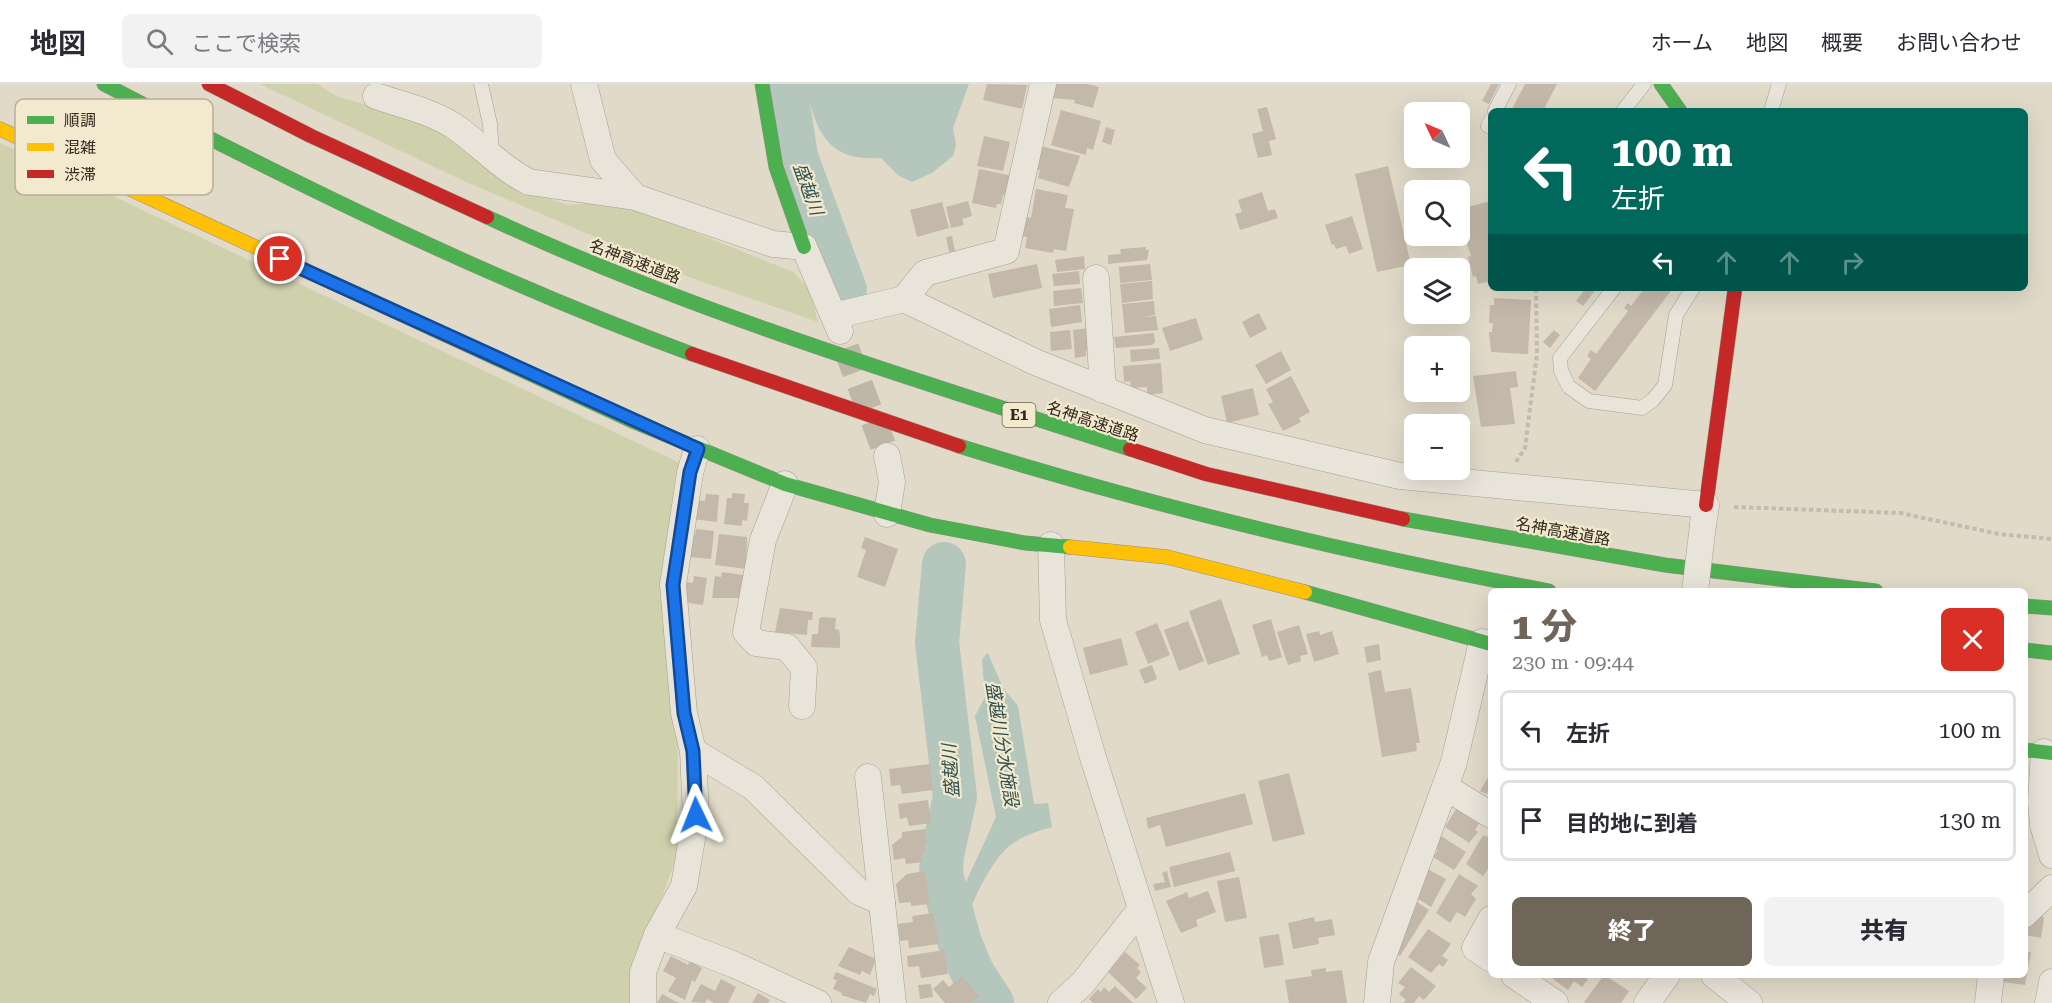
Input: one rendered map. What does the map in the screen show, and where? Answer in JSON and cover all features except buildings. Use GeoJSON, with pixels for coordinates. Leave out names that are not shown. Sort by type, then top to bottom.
{"type":"FeatureCollection","features":[{"type":"Feature","properties":{"kind":"main road"},"geometry":{"type":"LineString","coordinates":[[104,84],[133,99]]}},
{"type":"Feature","properties":{"kind":"main road","name":"名神高速道路"},"geometry":{"type":"LineString","coordinates":[[209,84],[311,136],[532,238],[771,332],[1206,474],[1424,523],[1665,565],[1852,588]]}},
{"type":"Feature","properties":{"kind":"main road"},"geometry":{"type":"LineString","coordinates":[[762,84],[778,184],[804,247]]}},
{"type":"Feature","properties":{"kind":"main road"},"geometry":{"type":"LineString","coordinates":[[1661,84],[1678,108]]}},
{"type":"Feature","properties":{"kind":"main road"},"geometry":{"type":"LineString","coordinates":[[0,129],[15,136]]}},
{"type":"Feature","properties":{"kind":"main road"},"geometry":{"type":"LineString","coordinates":[[213,141],[289,181],[511,283],[770,385],[999,460],[1196,516],[1390,561],[1533,588]]}},
{"type":"Feature","properties":{"kind":"main road"},"geometry":{"type":"LineString","coordinates":[[144,195],[698,449],[785,484],[930,525],[1051,545],[1167,556],[1486,643]]}},
{"type":"Feature","properties":{"kind":"main road"},"geometry":{"type":"LineString","coordinates":[[1704,515],[1735,291]]}},
{"type":"Feature","properties":{"kind":"main road"},"geometry":{"type":"LineString","coordinates":[[2028,606],[2052,608]]}},
{"type":"Feature","properties":{"kind":"main road"},"geometry":{"type":"LineString","coordinates":[[2028,650],[2052,653]]}},
{"type":"Feature","properties":{"kind":"street"},"geometry":{"type":"LineString","coordinates":[[584,84],[603,160],[635,197]]}},
{"type":"Feature","properties":{"kind":"street"},"geometry":{"type":"LineString","coordinates":[[376,96],[411,96],[492,154],[514,175],[528,182],[635,197],[773,244],[804,247],[837,323],[904,299],[925,273],[1006,251],[1043,84]]}},
{"type":"Feature","properties":{"kind":"street"},"geometry":{"type":"LineString","coordinates":[[1096,278],[1102,390]]}},
{"type":"Feature","properties":{"kind":"street"},"geometry":{"type":"LineString","coordinates":[[904,299],[1102,390],[1205,430],[1400,476],[1502,486],[1704,515],[1695,588]]}},
{"type":"Feature","properties":{"kind":"street"},"geometry":{"type":"LineString","coordinates":[[643,1003],[644,972],[657,935],[684,886],[696,815],[693,751],[684,713],[673,585],[690,472],[698,449]]}},
{"type":"Feature","properties":{"kind":"street"},"geometry":{"type":"LineString","coordinates":[[887,456],[892,482],[887,514]]}},
{"type":"Feature","properties":{"kind":"street"},"geometry":{"type":"LineString","coordinates":[[785,484],[763,540],[746,632],[756,643],[787,647],[804,668],[802,706]]}},
{"type":"Feature","properties":{"kind":"street"},"geometry":{"type":"LineString","coordinates":[[1051,545],[1053,620],[1140,910],[1171,1003]]}},
{"type":"Feature","properties":{"kind":"street"},"geometry":{"type":"LineString","coordinates":[[1377,1003],[1381,962],[1445,787],[1486,643]]}},
{"type":"Feature","properties":{"kind":"street"},"geometry":{"type":"LineString","coordinates":[[693,751],[753,787],[860,892],[882,902]]}},
{"type":"Feature","properties":{"kind":"street"},"geometry":{"type":"LineString","coordinates":[[2040,752],[2043,825],[2052,855]]}},
{"type":"Feature","properties":{"kind":"street"},"geometry":{"type":"LineString","coordinates":[[868,777],[893,1003]]}},
{"type":"Feature","properties":{"kind":"street"},"geometry":{"type":"LineString","coordinates":[[1445,787],[1488,813]]}},
{"type":"Feature","properties":{"kind":"street"},"geometry":{"type":"LineString","coordinates":[[2028,911],[2052,888]]}},
{"type":"Feature","properties":{"kind":"street"},"geometry":{"type":"LineString","coordinates":[[1060,1003],[1082,984],[1140,910]]}},
{"type":"Feature","properties":{"kind":"street"},"geometry":{"type":"LineString","coordinates":[[1488,924],[1475,948],[1488,957]]}},
{"type":"Feature","properties":{"kind":"street"},"geometry":{"type":"LineString","coordinates":[[657,935],[735,965],[818,1003]]}},
{"type":"Feature","properties":{"kind":"street"},"geometry":{"type":"LineString","coordinates":[[1518,978],[1554,1003]]}},
{"type":"Feature","properties":{"kind":"street"},"geometry":{"type":"LineString","coordinates":[[1647,1003],[1665,978]]}},
{"type":"Feature","properties":{"kind":"street"},"geometry":{"type":"LineString","coordinates":[[1718,978],[1749,1003]]}},
{"type":"Feature","properties":{"kind":"street"},"geometry":{"type":"LineString","coordinates":[[1988,1003],[1991,978]]}},
{"type":"Feature","properties":{"kind":"street"},"geometry":{"type":"LineString","coordinates":[[2049,1003],[2052,982]]}},
{"type":"Feature","properties":{"kind":"lane"},"geometry":{"type":"LineString","coordinates":[[481,84],[490,124],[492,154]]}},
{"type":"Feature","properties":{"kind":"lane"},"geometry":{"type":"LineString","coordinates":[[1497,108],[1509,84]]}},
{"type":"Feature","properties":{"kind":"lane"},"geometry":{"type":"LineString","coordinates":[[1625,108],[1644,84]]}},
{"type":"Feature","properties":{"kind":"lane"},"geometry":{"type":"LineString","coordinates":[[1772,108],[1779,84]]}},
{"type":"Feature","properties":{"kind":"lane"},"geometry":{"type":"LineString","coordinates":[[1612,291],[1560,358],[1562,371],[1569,387],[1589,401],[1642,408],[1653,400],[1665,385],[1676,315],[1691,291]]}},
{"type":"Feature","properties":{"kind":"path"},"geometry":{"type":"LineString","coordinates":[[1502,486],[1525,448],[1537,354],[1536,291]]}},
{"type":"Feature","properties":{"kind":"path"},"geometry":{"type":"LineString","coordinates":[[1704,515],[1900,513],[1999,534],[2052,539]]}},
{"type":"Feature","properties":{"kind":"green space"},"geometry":{"type":"Polygon","coordinates":[[[260,84],[317,84],[336,96],[439,126],[502,180],[567,205],[599,202],[632,207],[793,272],[810,290],[818,322],[689,277],[464,181],[260,84]]]}},
{"type":"Feature","properties":{"kind":"green space"},"geometry":{"type":"Polygon","coordinates":[[[0,143],[15,150],[15,195],[110,195],[680,463],[677,856],[653,921],[634,1003],[0,1003],[0,143]]]}},
{"type":"Feature","properties":{"kind":"water"},"geometry":{"type":"Polygon","coordinates":[[[806,84],[969,84],[953,128],[956,145],[953,156],[932,173],[912,182],[899,176],[881,158],[848,155],[836,149],[819,129],[806,84]]]}},
{"type":"Feature","properties":{"kind":"water","name":"盛越川分水施設"},"geometry":{"type":"Polygon","coordinates":[[[988,653],[1003,688],[1018,706],[1034,804],[1048,803],[1052,827],[1021,838],[1005,850],[992,866],[980,887],[963,929],[954,908],[996,817],[975,716],[985,697],[982,659],[988,653]]]}},
{"type":"Feature","properties":{"kind":"waterway","name":"盛越川"},"geometry":{"type":"LineString","coordinates":[[785,84],[796,157],[845,290]]}},
{"type":"Feature","properties":{"kind":"waterway","name":"盛越川"},"geometry":{"type":"LineString","coordinates":[[944,564],[937,642],[955,797],[942,855],[941,875],[960,943],[972,972],[992,1003]]}},
{"type":"Feature","properties":{"kind":"waterway","name":"盛越川分水施設"},"geometry":{"type":"LineString","coordinates":[[955,930],[963,912]]}},
{"type":"Feature","properties":{"kind":"tunnel"},"geometry":{"type":"LineString","coordinates":[[846,348],[887,456]]}},
{"type":"Feature","properties":{"kind":"traffic: fast"},"geometry":{"type":"LineString","coordinates":[[104,84],[133,99]]}},
{"type":"Feature","properties":{"kind":"traffic: fast"},"geometry":{"type":"LineString","coordinates":[[762,84],[776,167],[804,247]]}},
{"type":"Feature","properties":{"kind":"traffic: fast"},"geometry":{"type":"LineString","coordinates":[[1661,84],[1678,108]]}},
{"type":"Feature","properties":{"kind":"traffic: fast"},"geometry":{"type":"LineString","coordinates":[[213,140],[321,194],[467,262],[616,325],[692,354]]}},
{"type":"Feature","properties":{"kind":"traffic: fast"},"geometry":{"type":"LineString","coordinates":[[487,217],[565,252],[724,314],[886,370],[1130,449]]}},
{"type":"Feature","properties":{"kind":"traffic: fast"},"geometry":{"type":"LineString","coordinates":[[292,264],[630,420],[785,484],[930,525],[1025,543],[1070,547]]}},
{"type":"Feature","properties":{"kind":"traffic: fast"},"geometry":{"type":"LineString","coordinates":[[959,446],[1179,509],[1325,545],[1534,588]]}},
{"type":"Feature","properties":{"kind":"traffic: fast"},"geometry":{"type":"LineString","coordinates":[[1403,519],[1665,565],[1852,588]]}},
{"type":"Feature","properties":{"kind":"traffic: fast"},"geometry":{"type":"LineString","coordinates":[[1305,592],[1488,643]]}},
{"type":"Feature","properties":{"kind":"traffic: fast"},"geometry":{"type":"LineString","coordinates":[[2028,606],[2052,608]]}},
{"type":"Feature","properties":{"kind":"traffic: fast"},"geometry":{"type":"LineString","coordinates":[[2028,650],[2052,653]]}},
{"type":"Feature","properties":{"kind":"traffic: fast"},"geometry":{"type":"LineString","coordinates":[[2028,750],[2052,753]]}},
{"type":"Feature","properties":{"kind":"traffic: slow"},"geometry":{"type":"LineString","coordinates":[[0,129],[15,136]]}},
{"type":"Feature","properties":{"kind":"traffic: slow"},"geometry":{"type":"LineString","coordinates":[[143,195],[292,264]]}},
{"type":"Feature","properties":{"kind":"traffic: slow"},"geometry":{"type":"LineString","coordinates":[[1070,547],[1167,557],[1305,592]]}},
{"type":"Feature","properties":{"kind":"traffic: jam"},"geometry":{"type":"LineString","coordinates":[[209,84],[311,136],[487,217]]}},
{"type":"Feature","properties":{"kind":"traffic: jam"},"geometry":{"type":"LineString","coordinates":[[1706,505],[1735,291]]}},
{"type":"Feature","properties":{"kind":"traffic: jam"},"geometry":{"type":"LineString","coordinates":[[692,354],[959,446]]}},
{"type":"Feature","properties":{"kind":"traffic: jam"},"geometry":{"type":"LineString","coordinates":[[1130,449],[1206,474],[1403,519]]}},
{"type":"Feature","properties":{"kind":"route"},"geometry":{"type":"LineString","coordinates":[[280,259],[698,449],[690,472],[673,585],[684,713],[693,751],[696,815]]}}]}
